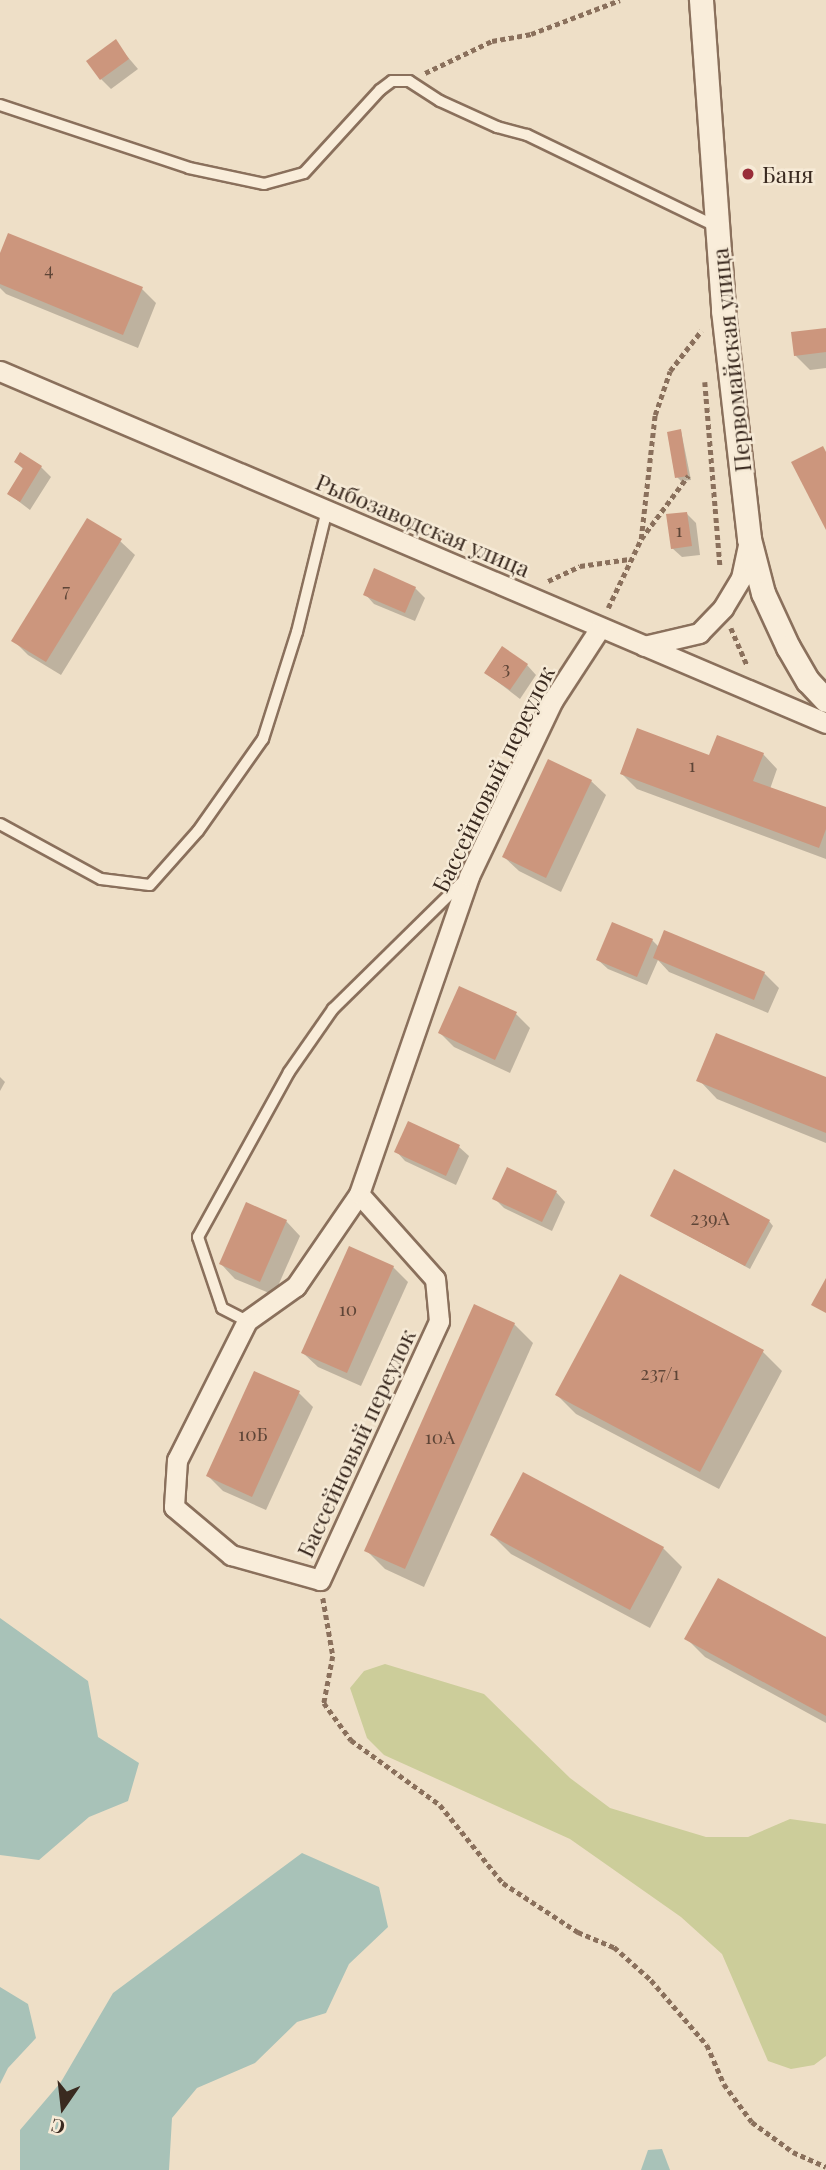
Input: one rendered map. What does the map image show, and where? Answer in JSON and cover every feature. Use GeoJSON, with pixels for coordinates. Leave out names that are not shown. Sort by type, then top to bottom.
{"type":"FeatureCollection","features":[{"type":"Feature","properties":{"kind":"street","name":"Первомайская улица"},"geometry":{"type":"LineString","coordinates":[[701,0],[718,228],[749,539],[763,593],[788,647],[808,681],[826,700]]}},
{"type":"Feature","properties":{"kind":"street","name":"Рыбозаводская улица"},"geometry":{"type":"LineString","coordinates":[[0,371],[826,723]]}},
{"type":"Feature","properties":{"kind":"street"},"geometry":{"type":"LineString","coordinates":[[642,646],[675,642],[699,633],[723,608],[741,578],[749,539]]}},
{"type":"Feature","properties":{"kind":"street","name":"Бассейновый переулок"},"geometry":{"type":"LineString","coordinates":[[359,1194],[435,1279],[439,1321],[320,1580],[231,1555],[174,1507],[177,1461],[247,1321],[296,1286],[359,1194],[469,876],[553,701],[600,628]]}},
{"type":"Feature","properties":{"kind":"lane"},"geometry":{"type":"LineString","coordinates":[[0,105],[190,168],[264,184],[304,173],[380,90],[391,81],[409,81],[440,101],[497,127],[527,135],[718,228]]}},
{"type":"Feature","properties":{"kind":"lane"},"geometry":{"type":"LineString","coordinates":[[0,824],[101,879],[150,885],[198,831],[263,739],[297,632],[327,510]]}},
{"type":"Feature","properties":{"kind":"lane"},"geometry":{"type":"LineString","coordinates":[[247,1321],[222,1308],[198,1237],[289,1072],[333,1009],[469,876]]}},
{"type":"Feature","properties":{"kind":"path"},"geometry":{"type":"LineString","coordinates":[[409,81],[492,41],[531,34],[620,0]]}},
{"type":"Feature","properties":{"kind":"path"},"geometry":{"type":"LineString","coordinates":[[641,539],[655,415],[670,372],[701,331]]}},
{"type":"Feature","properties":{"kind":"path"},"geometry":{"type":"LineString","coordinates":[[600,628],[641,539],[688,476]]}},
{"type":"Feature","properties":{"kind":"path"},"geometry":{"type":"LineString","coordinates":[[512,590],[551,580],[580,566],[631,559]]}},
{"type":"Feature","properties":{"kind":"path"},"geometry":{"type":"LineString","coordinates":[[320,1580],[333,1656],[324,1703],[351,1740],[440,1805],[503,1883],[578,1932],[614,1947],[651,1980],[707,2045],[723,2084],[752,2122],[793,2152],[826,2167]]}},
{"type":"Feature","properties":{"kind":"green space"},"geometry":{"type":"Polygon","coordinates":[[[385,1664],[484,1694],[570,1778],[610,1808],[706,1837],[748,1837],[790,1819],[826,1824],[826,2056],[814,2065],[791,2069],[768,2061],[722,1954],[681,1917],[570,1839],[384,1755],[367,1738],[350,1688],[364,1671],[385,1664]]]}},
{"type":"Feature","properties":{"kind":"shaded area"},"geometry":{"type":"Polygon","coordinates":[[[0,1618],[88,1681],[98,1737],[139,1763],[128,1801],[89,1817],[39,1860],[0,1855],[0,1618]]]}},
{"type":"Feature","properties":{"kind":"shaded area"},"geometry":{"type":"Polygon","coordinates":[[[302,1853],[379,1887],[388,1927],[349,1964],[326,2013],[297,2022],[255,2063],[197,2088],[172,2118],[169,2170],[20,2170],[20,2130],[61,2082],[113,1993],[302,1853]]]}},
{"type":"Feature","properties":{"kind":"shaded area"},"geometry":{"type":"Polygon","coordinates":[[[0,1987],[28,2004],[36,2038],[8,2068],[0,2084],[0,1987]]]}},
{"type":"Feature","properties":{"kind":"shaded area"},"geometry":{"type":"Polygon","coordinates":[[[662,2149],[670,2170],[641,2170],[648,2150],[662,2149]]]}},
{"type":"Feature","properties":{"kind":"building"},"geometry":{"type":"Polygon","coordinates":[[[116,39],[129,59],[100,80],[86,61],[116,39]]]}},
{"type":"Feature","properties":{"kind":"building"},"geometry":{"type":"Polygon","coordinates":[[[8,233],[143,287],[123,335],[0,284],[0,253],[8,233]]]}},
{"type":"Feature","properties":{"kind":"building"},"geometry":{"type":"Polygon","coordinates":[[[826,328],[826,352],[794,356],[791,332],[826,328]]]}},
{"type":"Feature","properties":{"kind":"building"},"geometry":{"type":"Polygon","coordinates":[[[681,429],[688,476],[675,478],[667,432],[681,429]]]}},
{"type":"Feature","properties":{"kind":"building"},"geometry":{"type":"Polygon","coordinates":[[[823,446],[826,452],[826,530],[791,462],[823,446]]]}},
{"type":"Feature","properties":{"kind":"building"},"geometry":{"type":"Polygon","coordinates":[[[20,452],[42,466],[20,502],[7,494],[23,468],[14,462],[20,452]]]}},
{"type":"Feature","properties":{"kind":"building"},"geometry":{"type":"Polygon","coordinates":[[[687,512],[692,546],[671,549],[666,514],[687,512]]]}},
{"type":"Feature","properties":{"kind":"building"},"geometry":{"type":"Polygon","coordinates":[[[87,518],[122,539],[46,662],[11,641],[87,518]]]}},
{"type":"Feature","properties":{"kind":"building"},"geometry":{"type":"Polygon","coordinates":[[[374,568],[416,587],[405,613],[363,595],[374,568]]]}},
{"type":"Feature","properties":{"kind":"building"},"geometry":{"type":"Polygon","coordinates":[[[502,646],[528,664],[510,690],[484,673],[502,646]]]}},
{"type":"Feature","properties":{"kind":"building"},"geometry":{"type":"Polygon","coordinates":[[[637,728],[709,755],[717,735],[764,753],[753,781],[826,807],[826,829],[819,848],[620,774],[637,728]]]}},
{"type":"Feature","properties":{"kind":"building"},"geometry":{"type":"Polygon","coordinates":[[[548,759],[592,780],[546,878],[502,857],[548,759]]]}},
{"type":"Feature","properties":{"kind":"building"},"geometry":{"type":"Polygon","coordinates":[[[612,922],[653,939],[637,977],[596,960],[612,922]]]}},
{"type":"Feature","properties":{"kind":"building"},"geometry":{"type":"Polygon","coordinates":[[[664,930],[765,972],[754,1000],[653,958],[664,930]]]}},
{"type":"Feature","properties":{"kind":"building"},"geometry":{"type":"Polygon","coordinates":[[[459,986],[517,1012],[495,1060],[438,1033],[459,986]]]}},
{"type":"Feature","properties":{"kind":"building"},"geometry":{"type":"Polygon","coordinates":[[[716,1033],[826,1077],[826,1133],[696,1081],[716,1033]]]}},
{"type":"Feature","properties":{"kind":"building"},"geometry":{"type":"Polygon","coordinates":[[[408,1121],[460,1145],[446,1176],[394,1152],[408,1121]]]}},
{"type":"Feature","properties":{"kind":"building"},"geometry":{"type":"Polygon","coordinates":[[[507,1167],[557,1191],[542,1222],[492,1199],[507,1167]]]}},
{"type":"Feature","properties":{"kind":"building"},"geometry":{"type":"Polygon","coordinates":[[[674,1169],[770,1220],[745,1266],[650,1216],[674,1169]]]}},
{"type":"Feature","properties":{"kind":"building"},"geometry":{"type":"Polygon","coordinates":[[[246,1202],[287,1220],[260,1282],[219,1264],[246,1202]]]}},
{"type":"Feature","properties":{"kind":"building"},"geometry":{"type":"Polygon","coordinates":[[[349,1246],[394,1266],[347,1373],[301,1353],[349,1246]]]}},
{"type":"Feature","properties":{"kind":"building"},"geometry":{"type":"Polygon","coordinates":[[[620,1274],[764,1350],[700,1472],[555,1395],[620,1274]]]}},
{"type":"Feature","properties":{"kind":"building"},"geometry":{"type":"Polygon","coordinates":[[[826,1278],[826,1313],[811,1305],[826,1278]]]}},
{"type":"Feature","properties":{"kind":"building"},"geometry":{"type":"Polygon","coordinates":[[[474,1304],[515,1323],[405,1569],[364,1551],[474,1304]]]}},
{"type":"Feature","properties":{"kind":"building"},"geometry":{"type":"Polygon","coordinates":[[[254,1371],[300,1391],[252,1497],[206,1476],[254,1371]]]}},
{"type":"Feature","properties":{"kind":"building"},"geometry":{"type":"Polygon","coordinates":[[[523,1472],[664,1547],[630,1610],[490,1535],[523,1472]]]}},
{"type":"Feature","properties":{"kind":"building"},"geometry":{"type":"Polygon","coordinates":[[[718,1578],[826,1637],[826,1716],[684,1639],[718,1578]]]}},
{"type":"Feature","properties":{"kind":"place","name":"Баня"},"geometry":{"type":"Point","coordinates":[748,174]}}]}
